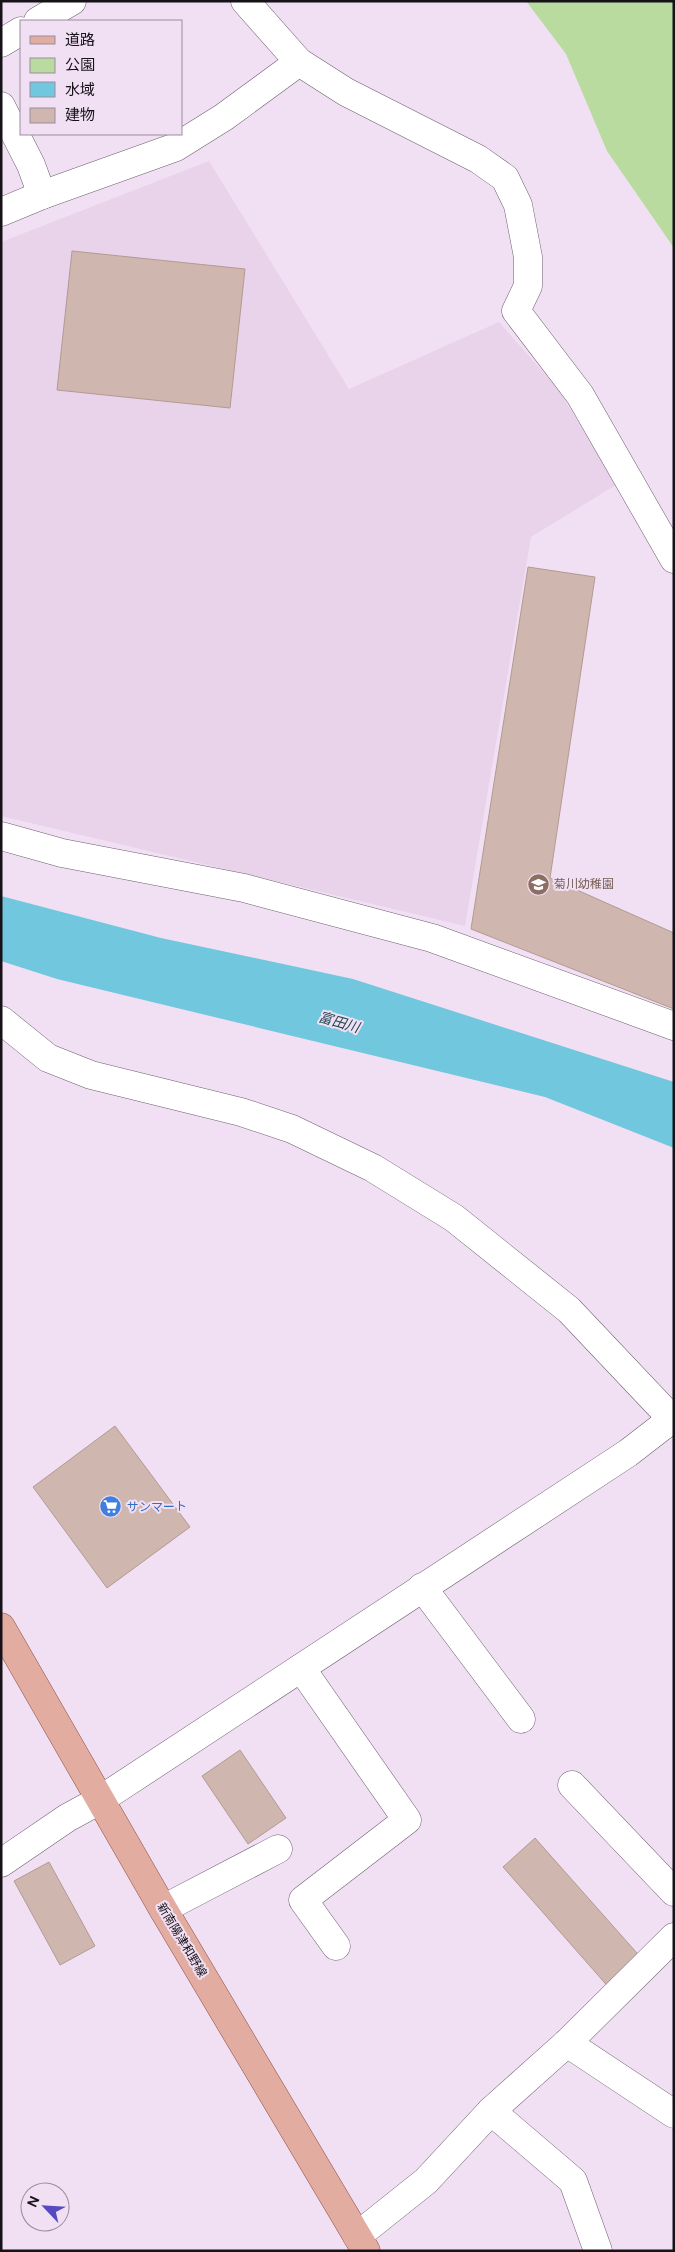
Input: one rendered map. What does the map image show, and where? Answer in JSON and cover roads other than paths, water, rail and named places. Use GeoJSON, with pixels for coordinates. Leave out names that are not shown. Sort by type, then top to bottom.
{"type":"FeatureCollection","features":[{"type":"Feature","properties":{"kind":"main road","name":"新南陽津和野線"},"geometry":{"type":"LineString","coordinates":[[1,1627],[163,1909],[362,2243]]}},
{"type":"Feature","properties":{"kind":"street"},"geometry":{"type":"LineString","coordinates":[[40,20],[72,1]]}},
{"type":"Feature","properties":{"kind":"street"},"geometry":{"type":"LineString","coordinates":[[245,1],[298,62],[346,92],[478,159],[506,178],[518,205],[528,257],[528,286],[516,311],[580,395],[674,558]]}},
{"type":"Feature","properties":{"kind":"street"},"geometry":{"type":"LineString","coordinates":[[1,43],[20,32]]}},
{"type":"Feature","properties":{"kind":"street"},"geometry":{"type":"LineString","coordinates":[[1,212],[42,195],[176,147],[232,111],[298,62]]}},
{"type":"Feature","properties":{"kind":"street"},"geometry":{"type":"LineString","coordinates":[[1,106],[31,165],[42,195]]}},
{"type":"Feature","properties":{"kind":"street"},"geometry":{"type":"LineString","coordinates":[[1,836],[62,853],[244,888],[432,938],[674,1026]]}},
{"type":"Feature","properties":{"kind":"street"},"geometry":{"type":"LineString","coordinates":[[1,1020],[48,1058],[91,1075],[241,1112],[292,1129],[372,1168],[454,1218],[569,1310],[673,1420],[628,1452],[301,1668],[100,1800],[67,1818],[1,1863]]}},
{"type":"Feature","properties":{"kind":"street"},"geometry":{"type":"LineString","coordinates":[[422,1587],[521,1719]]}},
{"type":"Feature","properties":{"kind":"street"},"geometry":{"type":"LineString","coordinates":[[301,1668],[407,1820],[303,1900],[336,1946]]}},
{"type":"Feature","properties":{"kind":"street"},"geometry":{"type":"LineString","coordinates":[[572,1785],[674,1892]]}},
{"type":"Feature","properties":{"kind":"street"},"geometry":{"type":"LineString","coordinates":[[163,1909],[278,1849]]}},
{"type":"Feature","properties":{"kind":"street"},"geometry":{"type":"LineString","coordinates":[[362,2243],[426,2181],[491,2111],[567,2043],[674,1937]]}},
{"type":"Feature","properties":{"kind":"street"},"geometry":{"type":"LineString","coordinates":[[567,2043],[674,2114]]}},
{"type":"Feature","properties":{"kind":"street"},"geometry":{"type":"LineString","coordinates":[[491,2111],[573,2181],[598,2251]]}},
{"type":"Feature","properties":{"kind":"water","name":"富田川"},"geometry":{"type":"Polygon","coordinates":[[[1,896],[161,938],[353,979],[674,1082],[674,1148],[545,1097],[57,979],[1,961],[1,896]]]}},
{"type":"Feature","properties":{"kind":"place","name":"菊川幼稚園"},"geometry":{"type":"Point","coordinates":[538,884]}},
{"type":"Feature","properties":{"kind":"place","name":"サンマート"},"geometry":{"type":"Point","coordinates":[111,1507]}}]}
